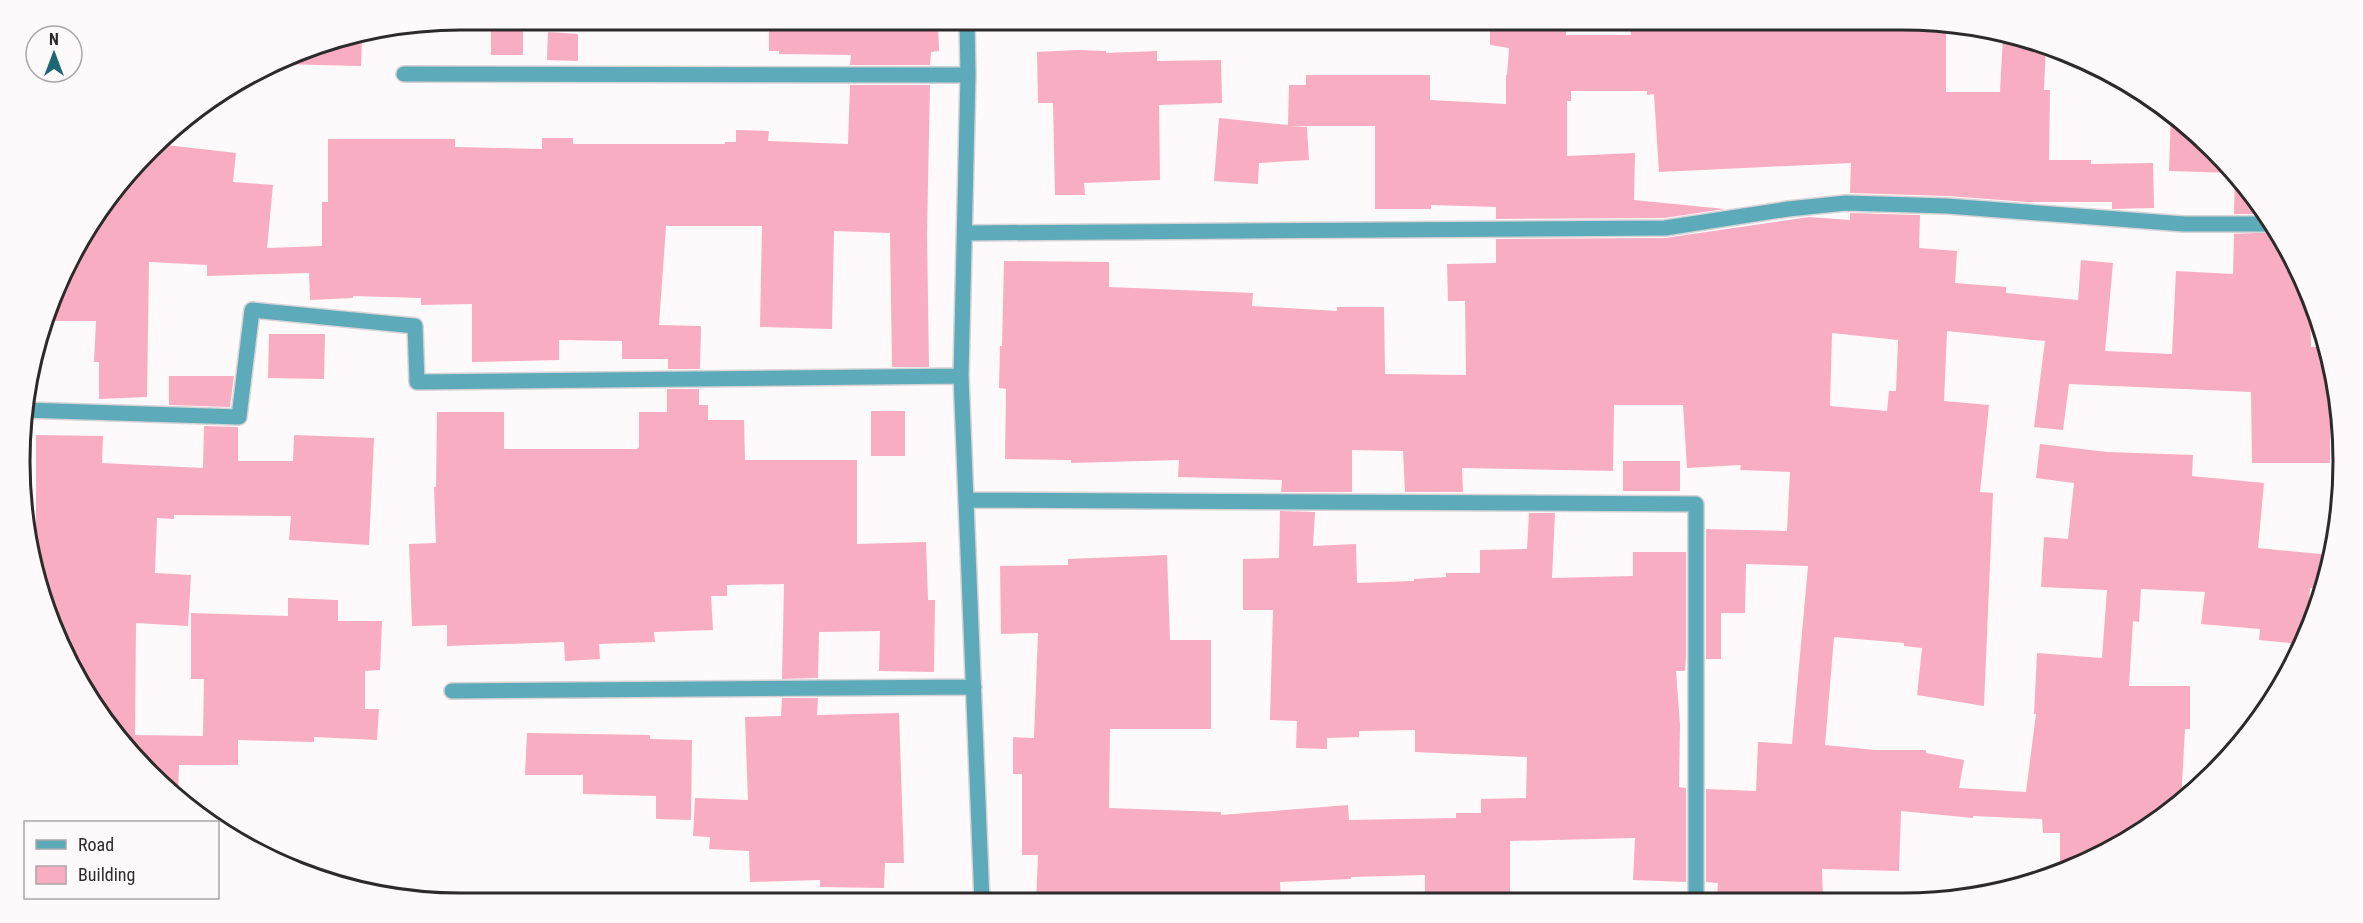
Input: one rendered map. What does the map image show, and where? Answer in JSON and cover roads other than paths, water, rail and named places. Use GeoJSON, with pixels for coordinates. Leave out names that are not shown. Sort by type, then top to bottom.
{"type":"FeatureCollection","features":[{"type":"Feature","properties":{"kind":"street"},"geometry":{"type":"LineString","coordinates":[[967,30],[961,376],[982,893]]}},
{"type":"Feature","properties":{"kind":"street"},"geometry":{"type":"LineString","coordinates":[[404,74],[968,75]]}},
{"type":"Feature","properties":{"kind":"street"},"geometry":{"type":"LineString","coordinates":[[964,232],[1665,228],[1788,209],[1846,203],[1947,206],[2184,224],[2261,224]]}},
{"type":"Feature","properties":{"kind":"street"},"geometry":{"type":"LineString","coordinates":[[33,410],[239,417],[252,310],[415,326],[417,382],[961,376]]}},
{"type":"Feature","properties":{"kind":"street"},"geometry":{"type":"LineString","coordinates":[[967,500],[1696,504],[1696,893]]}},
{"type":"Feature","properties":{"kind":"street"},"geometry":{"type":"LineString","coordinates":[[452,691],[974,687]]}}]}
